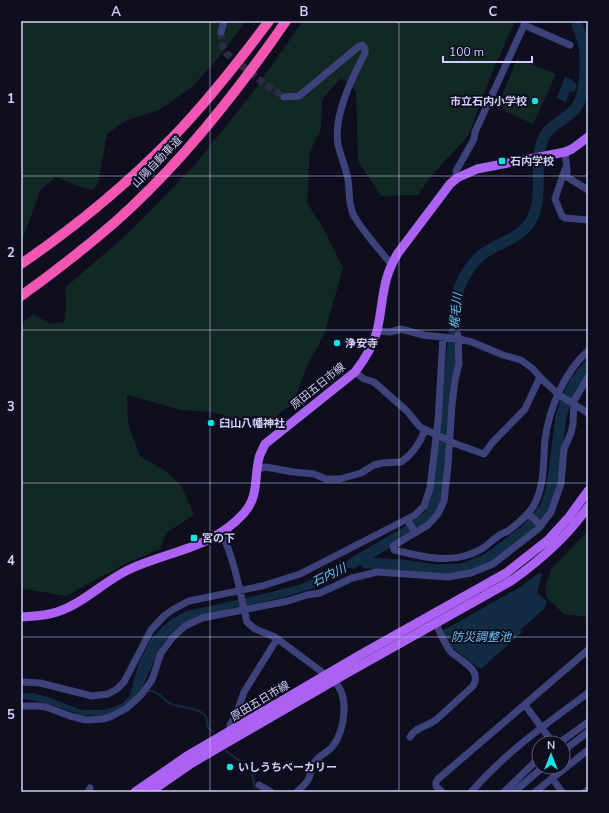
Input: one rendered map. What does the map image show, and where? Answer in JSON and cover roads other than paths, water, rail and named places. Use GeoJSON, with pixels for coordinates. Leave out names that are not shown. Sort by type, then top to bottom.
{"type":"FeatureCollection","features":[{"type":"Feature","properties":{"kind":"highway","name":"山陽自動車道"},"geometry":{"type":"LineString","coordinates":[[21,264],[80,221],[173,137],[214,90],[269,21]]}},
{"type":"Feature","properties":{"kind":"highway","name":"山陽自動車道"},"geometry":{"type":"LineString","coordinates":[[21,296],[72,258],[115,222],[170,168],[222,108],[264,53],[286,21]]}},
{"type":"Feature","properties":{"kind":"main road","name":"原田五日市線"},"geometry":{"type":"LineString","coordinates":[[21,617],[48,614],[72,606],[126,571],[202,543],[222,533],[244,513],[252,502],[255,494],[259,456],[265,444],[355,372],[366,358],[372,347],[377,331],[387,274],[391,264],[442,195],[457,178],[477,169],[565,152],[572,149],[588,137]]}},
{"type":"Feature","properties":{"kind":"main road","name":"原田五日市線"},"geometry":{"type":"LineString","coordinates":[[150,792],[192,763],[330,678],[506,574],[548,540],[569,517],[588,491]]}},
{"type":"Feature","properties":{"kind":"main road","name":"原田五日市線"},"geometry":{"type":"LineString","coordinates":[[135,792],[187,756],[330,678],[436,624],[498,589],[528,569],[559,542],[588,507]]}},
{"type":"Feature","properties":{"kind":"street"},"geometry":{"type":"LineString","coordinates":[[221,32],[224,21]]}},
{"type":"Feature","properties":{"kind":"street"},"geometry":{"type":"LineString","coordinates":[[457,178],[456,171],[474,139],[475,132],[525,23],[570,46]]}},
{"type":"Feature","properties":{"kind":"street"},"geometry":{"type":"LineString","coordinates":[[284,97],[299,96],[358,47],[362,45],[365,48],[365,53],[343,104],[338,123],[338,144],[348,180],[350,205],[354,215],[391,264]]}},
{"type":"Feature","properties":{"kind":"street"},"geometry":{"type":"LineString","coordinates":[[565,152],[567,177],[588,190]]}},
{"type":"Feature","properties":{"kind":"street"},"geometry":{"type":"LineString","coordinates":[[567,169],[565,169],[555,199],[557,205],[562,216],[565,218],[588,220]]}},
{"type":"Feature","properties":{"kind":"street"},"geometry":{"type":"LineString","coordinates":[[377,331],[390,332],[401,329],[423,335],[444,338],[458,337],[521,360],[532,368],[559,395],[588,413]]}},
{"type":"Feature","properties":{"kind":"street"},"geometry":{"type":"LineString","coordinates":[[458,337],[459,368],[455,380],[448,440],[445,494],[441,508],[428,525],[394,545],[393,548],[433,559],[453,559],[463,557],[481,549],[528,514],[535,503],[544,470],[545,439],[548,424],[559,395],[576,362],[588,351]]}},
{"type":"Feature","properties":{"kind":"street"},"geometry":{"type":"LineString","coordinates":[[21,682],[40,682],[92,696],[108,694],[117,689],[124,682],[151,630],[164,616],[176,607],[189,601],[240,591],[281,581],[300,574],[407,520],[420,510],[424,506],[429,494],[437,434],[444,338]]}},
{"type":"Feature","properties":{"kind":"street"},"geometry":{"type":"LineString","coordinates":[[355,372],[364,379],[374,382],[407,411],[420,427],[456,444],[484,454],[492,443],[525,409],[540,377]]}},
{"type":"Feature","properties":{"kind":"street"},"geometry":{"type":"LineString","coordinates":[[21,706],[46,707],[86,720],[102,720],[118,714],[135,702],[152,680],[166,645],[178,632],[193,621],[244,608],[320,593],[352,578],[377,572],[448,577],[471,573],[493,564],[530,536],[551,512],[561,484],[564,449],[570,437],[572,428],[573,405],[588,377]]}},
{"type":"Feature","properties":{"kind":"street"},"geometry":{"type":"LineString","coordinates":[[257,469],[266,467],[314,474],[326,479],[340,478],[361,473],[374,465],[401,462],[420,443],[425,430]]}},
{"type":"Feature","properties":{"kind":"street"},"geometry":{"type":"LineString","coordinates":[[528,514],[540,526]]}},
{"type":"Feature","properties":{"kind":"street"},"geometry":{"type":"LineString","coordinates":[[407,520],[415,533]]}},
{"type":"Feature","properties":{"kind":"street"},"geometry":{"type":"LineString","coordinates":[[222,533],[236,571],[247,622],[250,626],[277,638],[330,678],[338,685],[343,695],[343,726],[339,735],[333,746],[314,763],[309,778],[297,792]]}},
{"type":"Feature","properties":{"kind":"street"},"geometry":{"type":"LineString","coordinates":[[410,737],[414,731],[432,723],[437,719],[473,686],[475,681],[476,676],[474,671],[467,663],[450,650],[436,624]]}},
{"type":"Feature","properties":{"kind":"street"},"geometry":{"type":"LineString","coordinates":[[230,732],[230,725],[236,714],[244,692],[277,638]]}},
{"type":"Feature","properties":{"kind":"street"},"geometry":{"type":"LineString","coordinates":[[442,792],[436,786],[438,779],[588,650]]}},
{"type":"Feature","properties":{"kind":"street"},"geometry":{"type":"LineString","coordinates":[[471,792],[513,749],[588,693]]}},
{"type":"Feature","properties":{"kind":"street"},"geometry":{"type":"LineString","coordinates":[[525,705],[547,735]]}},
{"type":"Feature","properties":{"kind":"street"},"geometry":{"type":"LineString","coordinates":[[570,735],[588,722]]}},
{"type":"Feature","properties":{"kind":"street"},"geometry":{"type":"LineString","coordinates":[[571,745],[588,732]]}},
{"type":"Feature","properties":{"kind":"street"},"geometry":{"type":"LineString","coordinates":[[535,792],[588,750]]}},
{"type":"Feature","properties":{"kind":"street"},"geometry":{"type":"LineString","coordinates":[[504,792],[531,766]]}},
{"type":"Feature","properties":{"kind":"street"},"geometry":{"type":"LineString","coordinates":[[514,792],[534,775]]}},
{"type":"Feature","properties":{"kind":"street"},"geometry":{"type":"LineString","coordinates":[[552,778],[562,792]]}},
{"type":"Feature","properties":{"kind":"street"},"geometry":{"type":"LineString","coordinates":[[259,785],[271,792]]}},
{"type":"Feature","properties":{"kind":"water"},"geometry":{"type":"Polygon","coordinates":[[[565,77],[577,84],[574,92],[570,91],[566,102],[557,98],[565,77]]]}},
{"type":"Feature","properties":{"kind":"water"},"geometry":{"type":"Polygon","coordinates":[[[361,555],[385,566],[363,565],[347,568],[314,588],[285,597],[229,609],[180,626],[170,634],[162,644],[142,688],[135,698],[127,706],[105,716],[82,715],[45,703],[21,698],[21,694],[32,693],[48,697],[82,710],[104,710],[114,707],[123,703],[130,695],[138,665],[151,639],[172,619],[187,611],[302,584],[361,555]]]}},
{"type":"Feature","properties":{"kind":"water","name":"防災調整池"},"geometry":{"type":"Polygon","coordinates":[[[539,573],[542,574],[537,592],[547,602],[544,609],[520,630],[522,632],[482,668],[479,668],[449,645],[442,631],[520,587],[539,573]]]}},
{"type":"Feature","properties":{"kind":"waterway","name":"梶毛川"},"geometry":{"type":"LineString","coordinates":[[353,563],[403,534],[430,515],[437,493],[459,288],[475,261],[489,250],[514,237],[529,224],[534,215],[538,197],[539,158],[542,141],[545,134],[549,130],[575,109],[581,96],[585,76],[585,57],[583,41],[576,21]]}},
{"type":"Feature","properties":{"kind":"waterway","name":"石内川"},"geometry":{"type":"LineString","coordinates":[[366,563],[402,565],[435,570],[462,569],[483,561],[493,555],[527,529],[545,508],[551,491],[561,416],[575,382],[588,366]]}},
{"type":"Feature","properties":{"kind":"waterway"},"geometry":{"type":"LineString","coordinates":[[147,691],[157,693],[171,704],[200,711],[207,718],[208,728],[213,732]]}},
{"type":"Feature","properties":{"kind":"waterway"},"geometry":{"type":"LineString","coordinates":[[226,751],[251,769],[255,788]]}},
{"type":"Feature","properties":{"kind":"tunnel"},"geometry":{"type":"LineString","coordinates":[[221,32],[223,47],[226,53],[266,85],[284,97]]}},
{"type":"Feature","properties":{"kind":"place","name":"市立石内小学校"},"geometry":{"type":"Point","coordinates":[535,101]}},
{"type":"Feature","properties":{"kind":"place","name":"石内学校"},"geometry":{"type":"Point","coordinates":[502,161]}},
{"type":"Feature","properties":{"kind":"place","name":"浄安寺"},"geometry":{"type":"Point","coordinates":[337,343]}},
{"type":"Feature","properties":{"kind":"place","name":"臼山八幡神社"},"geometry":{"type":"Point","coordinates":[211,423]}},
{"type":"Feature","properties":{"kind":"place","name":"宮の下"},"geometry":{"type":"Point","coordinates":[194,538]}},
{"type":"Feature","properties":{"kind":"place","name":"いしうちベーカリー"},"geometry":{"type":"Point","coordinates":[230,767]}}]}
